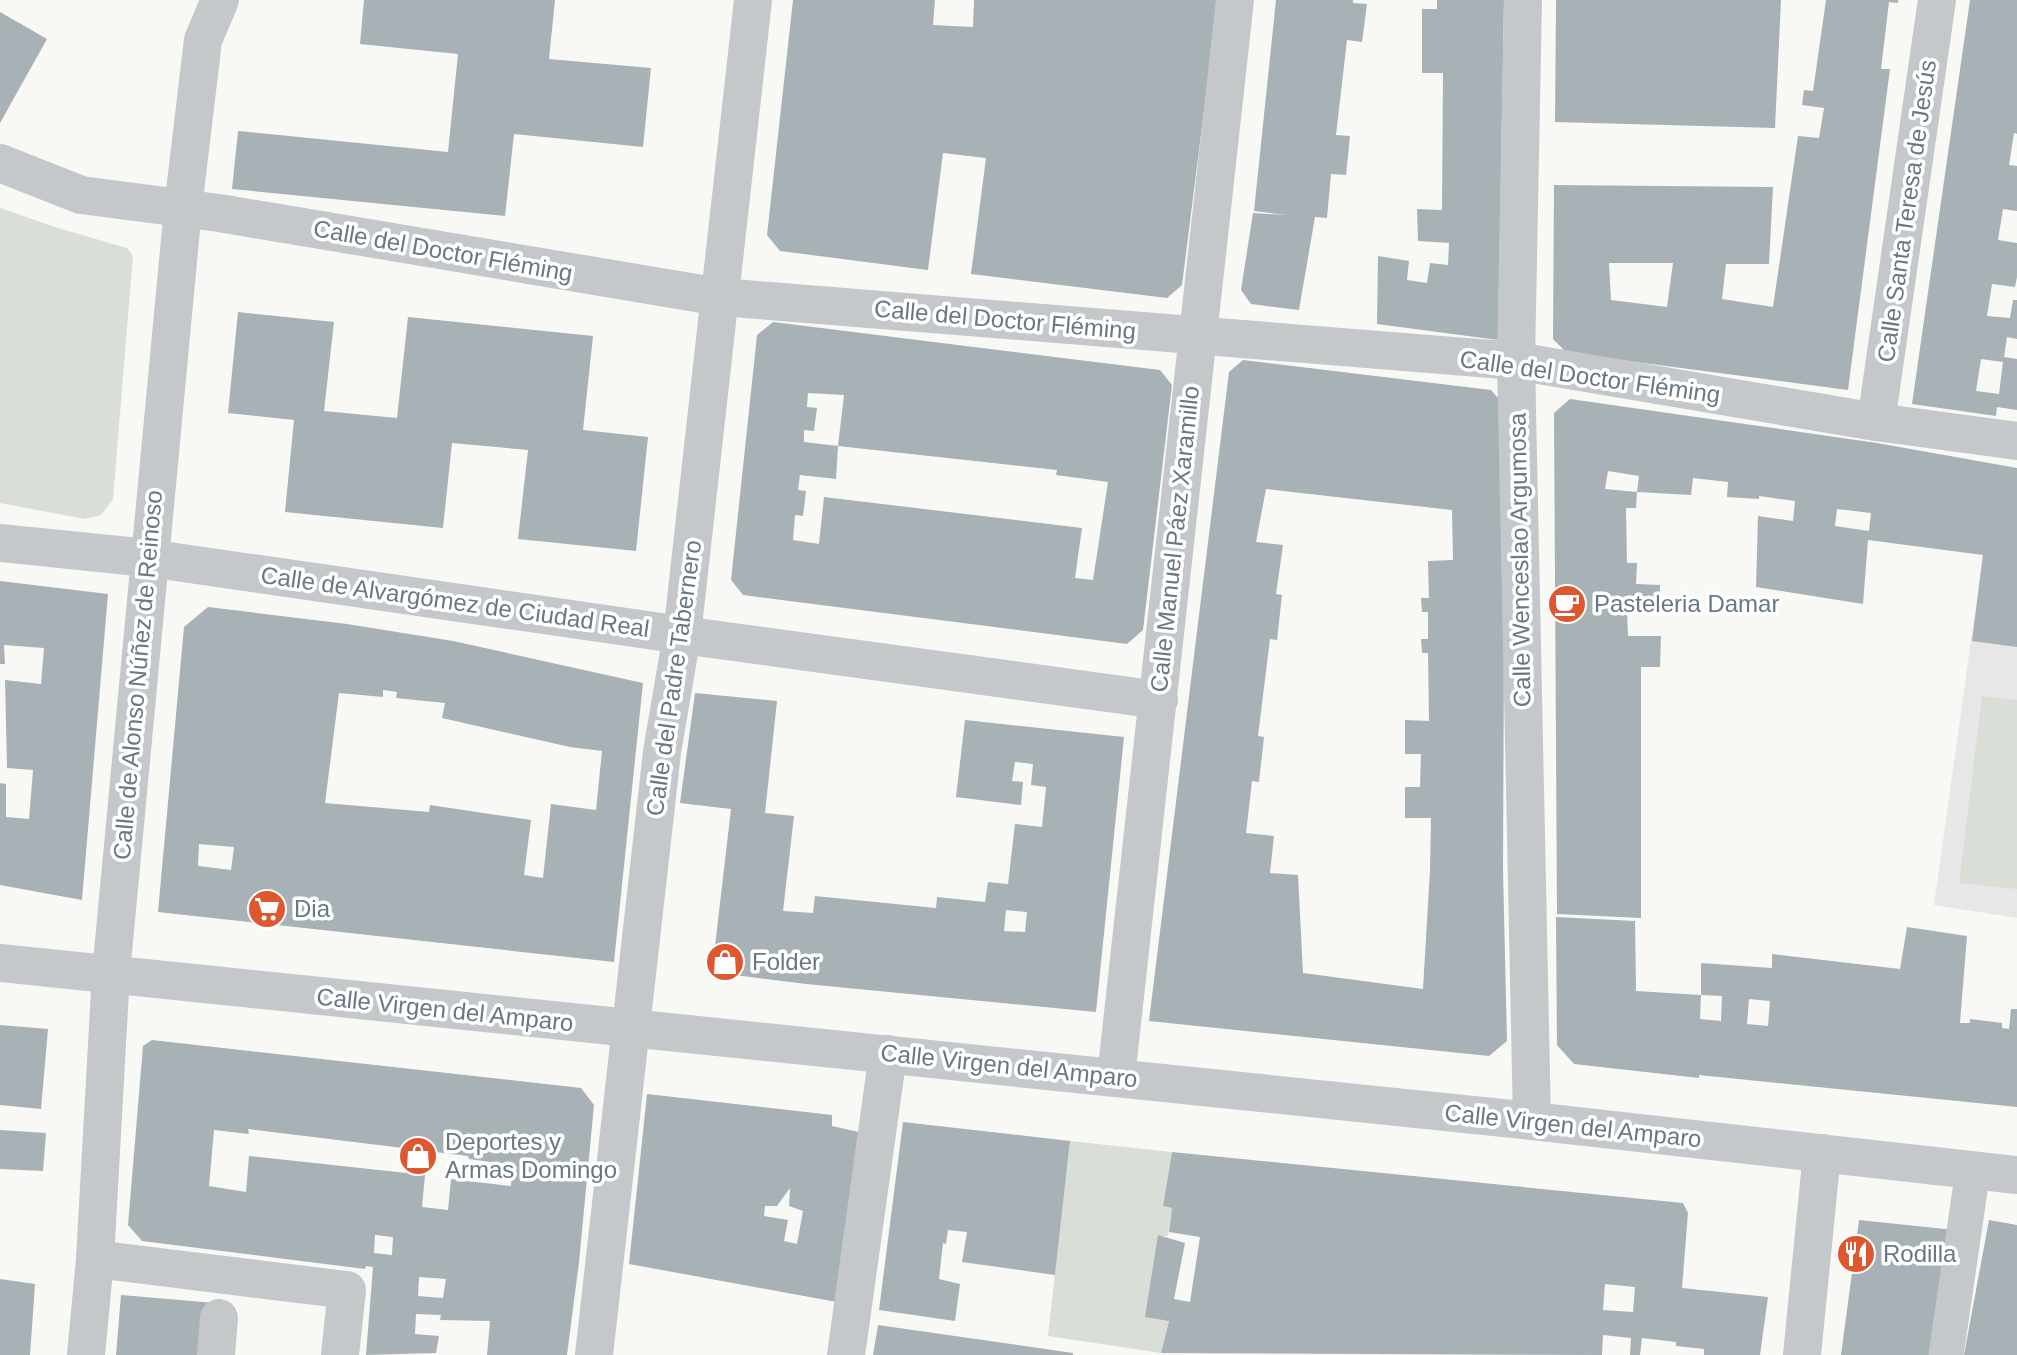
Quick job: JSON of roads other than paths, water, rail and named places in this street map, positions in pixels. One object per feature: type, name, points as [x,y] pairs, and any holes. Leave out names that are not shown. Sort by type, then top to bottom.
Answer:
[{"type":"street","name":"Calle de Alonso Núñez de Reinoso","points":[[86,1355],[95,1259],[111,974],[148,558],[183,208],[203,40],[219,0]]},
{"type":"street","name":"Calle del Padre Tabernero","points":[[594,1355],[662,752],[682,635],[753,0]]},
{"type":"street","name":"Calle Manuel Páez Xaramillo","points":[[1116,1077],[1235,0]]},
{"type":"street","name":"Calle Wenceslao Argumosa","points":[[1523,0],[1516,361],[1532,1121]]},
{"type":"street","name":"Calle Santa Teresa de Jesús","points":[[1876,422],[1937,0]]},
{"type":"street","name":"Calle del Doctor Fléming","points":[[0,163],[81,195],[183,208],[720,297],[1516,361],[1876,422],[2017,441]]},
{"type":"street","name":"Calle de Alvargómez de Ciudad Real","points":[[0,544],[148,558],[1158,700]]},
{"type":"street","name":"Calle Virgen del Amparo","points":[[0,963],[632,1030],[1116,1077],[2017,1175]]},
{"type":"street","points":[[846,1355],[888,1054]]},
{"type":"street","points":[[1802,1355],[1822,1153]]},
{"type":"street","points":[[1946,1355],[1973,1170]]},
{"type":"street","points":[[95,1259],[347,1290],[340,1355]]},
{"type":"place","name":"Pasteleria Damar","points":[[1567,604]]},
{"type":"place","name":"Dia","points":[[267,909]]},
{"type":"place","name":"Folder","points":[[725,962]]},
{"type":"place","name":"Deportes y Armas Domingo","points":[[418,1156]]},
{"type":"place","name":"Rodilla","points":[[1856,1254]]}]
